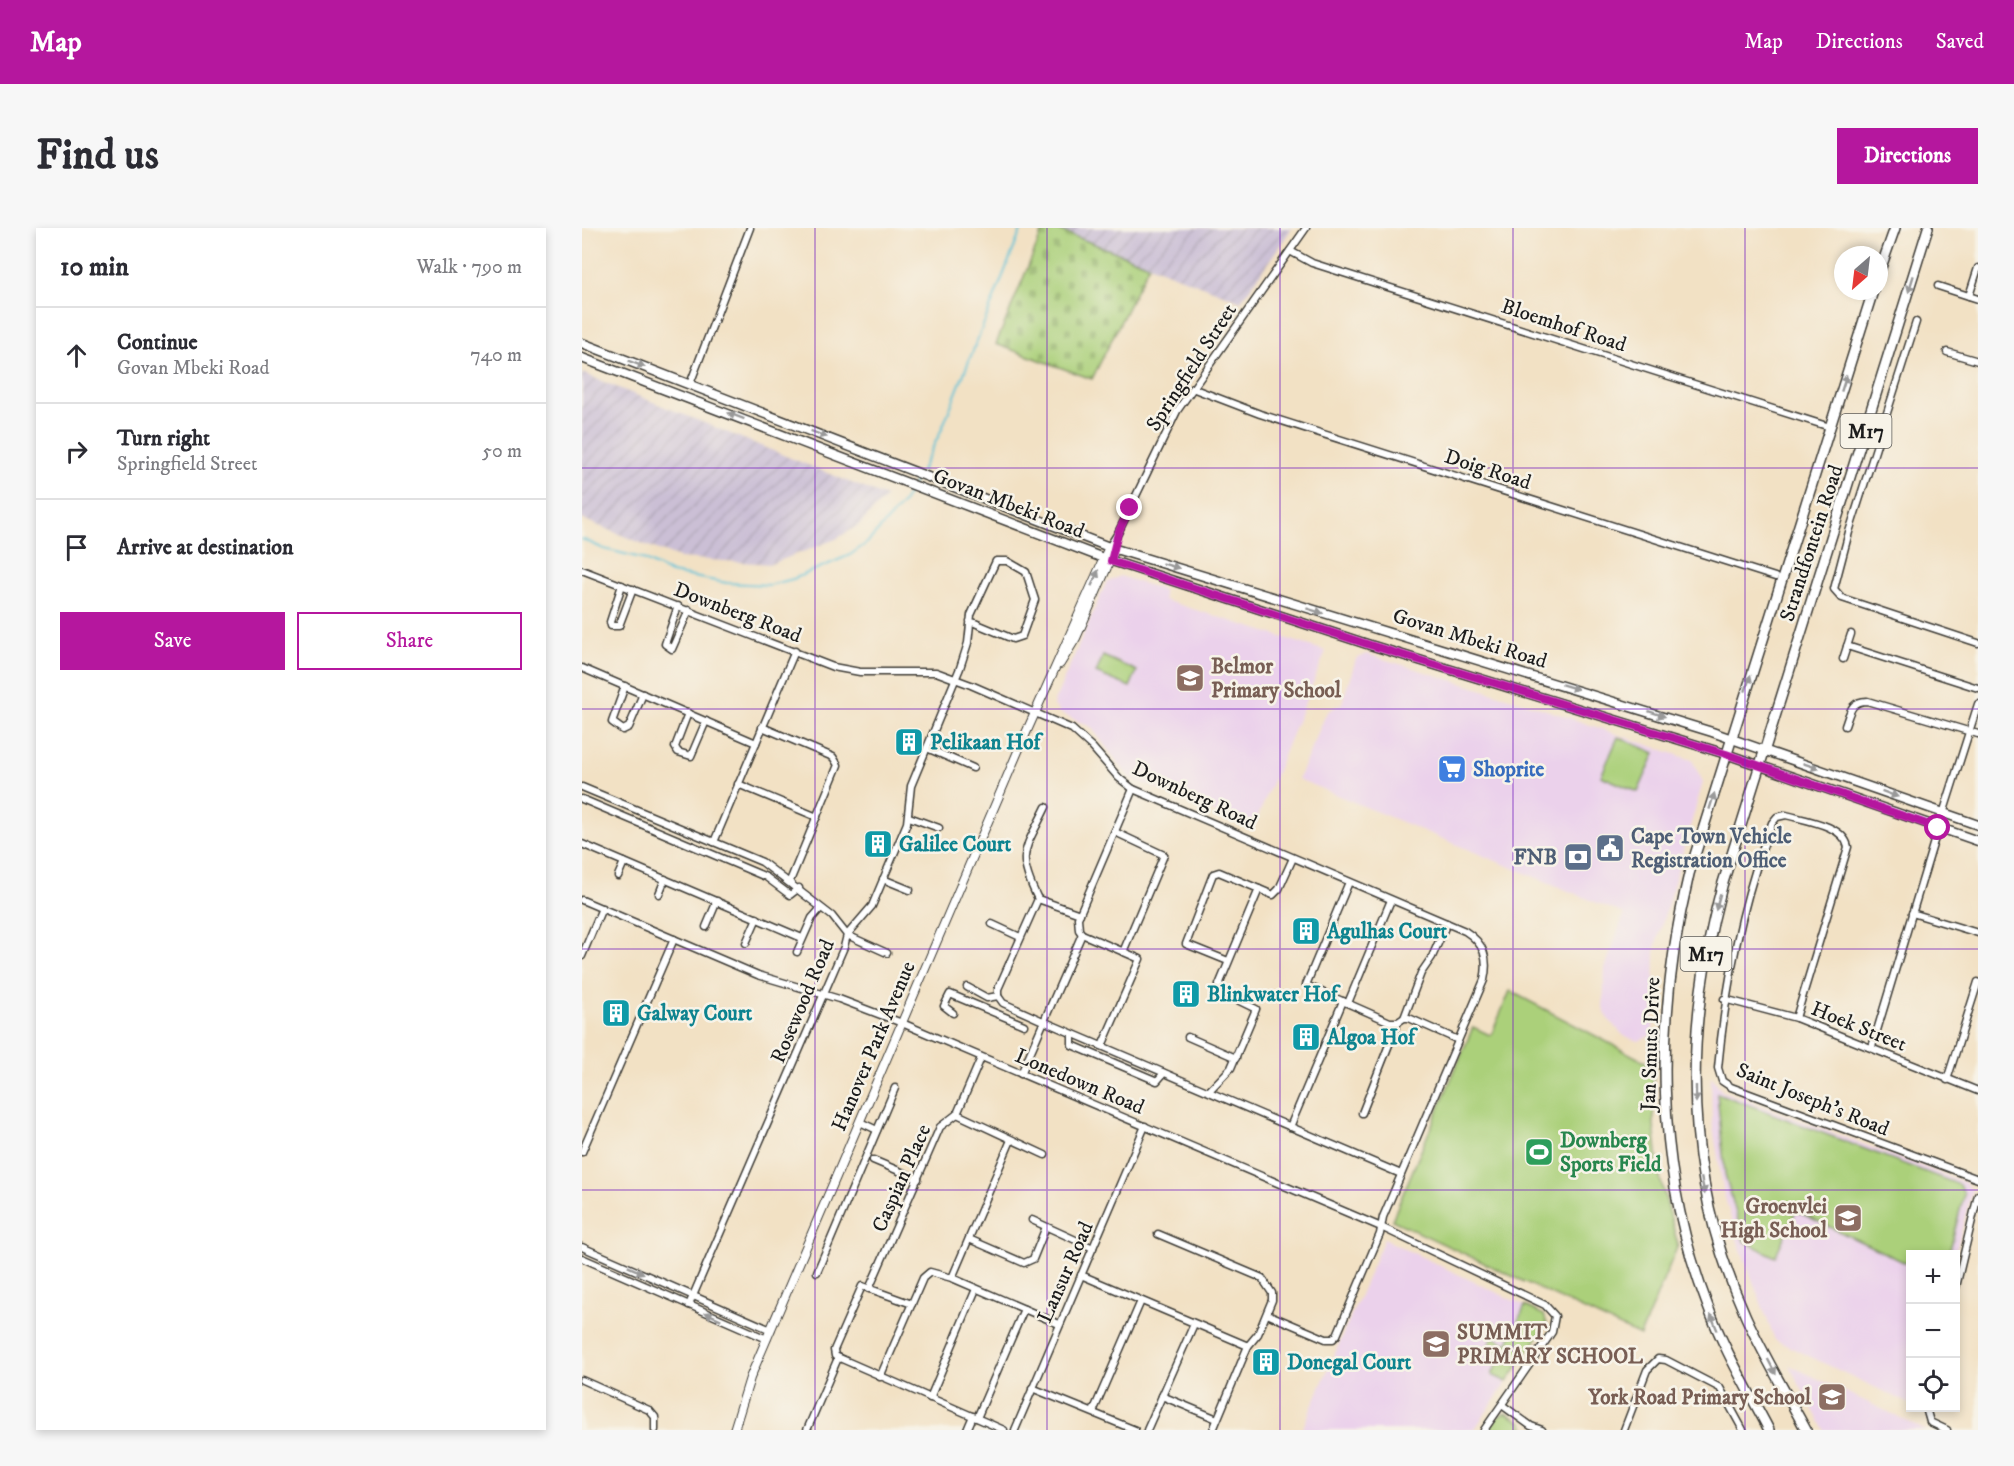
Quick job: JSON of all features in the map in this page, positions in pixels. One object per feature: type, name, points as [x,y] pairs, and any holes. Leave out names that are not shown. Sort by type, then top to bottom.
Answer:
[{"type":"main road","points":[[1888,248],[1895,228]]},
{"type":"main road","name":"Strandfontein Road","points":[[1760,765],[1928,228]]},
{"type":"main road","name":"Strandfontein Road","points":[[1726,754],[1870,300]]},
{"type":"main road","name":"Govan Mbeki Road","points":[[582,343],[1112,548],[1601,696],[1978,825]]},
{"type":"main road","name":"Govan Mbeki Road","points":[[582,358],[1107,560],[1370,645],[1726,754],[1978,841]]},
{"type":"main road","name":"Jan Smuts Drive","points":[[1726,754],[1689,874],[1672,952],[1664,1043],[1666,1131],[1681,1216],[1706,1302],[1721,1339],[1769,1430]]},
{"type":"main road","name":"M17","points":[[1760,765],[1719,897],[1701,979],[1695,1045],[1696,1128],[1702,1178],[1723,1258],[1747,1318],[1806,1430]]},
{"type":"street","points":[[690,384],[750,228]]},
{"type":"street","name":"Springfield Street","points":[[1112,548],[1167,428],[1192,388],[1306,228]]},
{"type":"street","name":"Bloemhof Road","points":[[1290,251],[1312,263],[1830,427]]},
{"type":"street","points":[[1969,296],[1978,268]]},
{"type":"street","points":[[1938,286],[1978,299]]},
{"type":"street","points":[[1916,322],[1834,581],[1836,594],[1880,612],[1978,643]]},
{"type":"street","points":[[1947,352],[1978,362]]},
{"type":"street","name":"Doig Road","points":[[1192,388],[1260,414],[1775,577]]},
{"type":"street","name":"Hanover Park Avenue","points":[[734,1430],[744,1396],[767,1339],[902,1023],[1035,713],[1051,678],[1076,638],[1112,548]]},
{"type":"street","name":"Rosewood Road","points":[[689,1305],[824,994],[847,935],[868,912],[909,817],[911,786],[968,643],[970,621],[996,561],[1007,561],[1026,572],[1035,600],[1025,629],[1018,639],[1003,636],[970,621]]},
{"type":"street","name":"Downberg Road","points":[[582,570],[847,671],[918,670],[936,672],[954,679],[1072,729],[1092,747],[1119,778],[1133,789],[1447,923],[1478,940],[1486,959],[1484,980],[1401,1174],[1380,1234],[1335,1338],[1326,1339],[1267,1314]]},
{"type":"street","points":[[622,585],[611,626],[619,626],[633,589]]},
{"type":"street","points":[[678,606],[665,644],[672,649],[689,610]]},
{"type":"street","points":[[1843,658],[1851,634]]},
{"type":"street","points":[[1847,646],[1978,688]]},
{"type":"street","points":[[714,842],[795,651]]},
{"type":"street","points":[[582,668],[756,742]]},
{"type":"street","points":[[625,686],[612,722],[623,730],[629,727],[643,694]]},
{"type":"street","points":[[1845,726],[1854,704],[1858,701],[1868,701],[1978,734]]},
{"type":"street","points":[[1943,814],[1978,704]]},
{"type":"street","points":[[688,713],[675,747],[678,752],[691,756],[706,721]]},
{"type":"street","points":[[762,727],[836,761],[837,769],[790,881]]},
{"type":"street","points":[[927,748],[973,768]]},
{"type":"street","points":[[738,784],[817,817]]},
{"type":"street","points":[[582,787],[762,862],[799,888],[839,923],[847,935],[887,953]]},
{"type":"street","points":[[1021,1074],[1082,934],[1078,923],[1080,914],[1133,789]]},
{"type":"street","points":[[582,799],[766,877],[790,895],[799,888]]},
{"type":"street","points":[[1046,807],[1023,856],[1024,867],[1038,899],[1080,914]]},
{"type":"street","name":"Saint Joseph's Road","points":[[1796,1018],[1848,847],[1846,839],[1839,833],[1786,815],[1777,817],[1772,823],[1742,916],[1724,999],[1718,1068],[1720,1076],[1726,1084],[1978,1179]]},
{"type":"street","points":[[909,817],[939,828]]},
{"type":"street","points":[[1872,1047],[1938,828]]},
{"type":"street","points":[[1115,832],[1164,855],[1123,952]]},
{"type":"street","points":[[582,845],[802,938]]},
{"type":"street","points":[[1228,961],[1185,944],[1215,873],[1274,895],[1293,858]]},
{"type":"street","points":[[618,876],[624,862]]},
{"type":"street","points":[[659,894],[665,879]]},
{"type":"street","points":[[883,879],[910,890]]},
{"type":"street","points":[[1349,882],[1306,985],[1345,1002],[1458,1040]]},
{"type":"street","points":[[1209,1091],[1230,1071],[1256,1009],[1220,990],[1219,982],[1259,889]]},
{"type":"street","points":[[1038,899],[998,989],[998,996],[1003,1003],[1401,1174]]},
{"type":"street","name":"Lonedown Road","points":[[582,900],[758,975],[824,994],[902,1023],[1381,1227],[1545,1305],[1555,1316],[1552,1332],[1502,1405]]},
{"type":"street","points":[[1290,1126],[1391,900]]},
{"type":"street","points":[[706,927],[717,901]]},
{"type":"street","points":[[582,954],[602,908]]},
{"type":"street","points":[[796,952],[812,918],[822,908]]},
{"type":"street","points":[[1912,912],[1978,933]]},
{"type":"street","points":[[746,943],[757,918]]},
{"type":"street","points":[[1362,1113],[1420,973],[1432,957],[1447,923]]},
{"type":"street","points":[[992,924],[1020,937]]},
{"type":"street","points":[[1082,934],[1140,959],[1102,1046]]},
{"type":"street","points":[[582,1152],[674,939]]},
{"type":"street","points":[[1947,1080],[1978,982]]},
{"type":"street","points":[[967,987],[987,998],[998,996]]},
{"type":"street","points":[[953,1013],[944,1006],[950,994],[1024,1025]]},
{"type":"street","name":"Hoek Street","points":[[1724,999],[1796,1018],[1978,1091]]},
{"type":"street","points":[[1007,1017],[1011,1007]]},
{"type":"street","points":[[1072,1034],[1072,1045],[1157,1081],[1164,1073]]},
{"type":"street","points":[[1188,1037],[1236,1058]]},
{"type":"street","points":[[957,1114],[981,1058]]},
{"type":"street","points":[[817,1272],[895,1088]]},
{"type":"street","name":"Caspian Place","points":[[869,1289],[940,1128],[957,1114],[1045,1155]]},
{"type":"street","points":[[860,1122],[877,1130]]},
{"type":"street","name":"Lansur Road","points":[[1015,1430],[1145,1126]]},
{"type":"street","points":[[952,1278],[1011,1140]]},
{"type":"street","points":[[873,1160],[918,1179]]},
{"type":"street","points":[[1960,1270],[1978,1195]]},
{"type":"street","points":[[1032,1220],[1093,1248]]},
{"type":"street","points":[[969,1239],[1024,1263],[1033,1259],[1047,1227]]},
{"type":"street","points":[[1158,1234],[1262,1278],[1273,1297],[1258,1334],[1248,1346],[1213,1430]]},
{"type":"street","points":[[582,1247],[771,1330]]},
{"type":"street","points":[[582,1258],[767,1339]]},
{"type":"street","points":[[880,1377],[927,1273],[935,1272],[952,1278],[1059,1324]]},
{"type":"street","points":[[1081,1275],[1248,1346]]},
{"type":"street","points":[[912,1304],[862,1286],[834,1351],[838,1358],[1004,1430]]},
{"type":"street","points":[[930,1398],[976,1289]]},
{"type":"street","points":[[1093,1412],[1141,1301]]},
{"type":"street","points":[[967,1430],[1024,1309]]},
{"type":"street","points":[[1147,1430],[1194,1324]]},
{"type":"street","points":[[807,1430],[838,1358]]},
{"type":"street","points":[[1624,1430],[1647,1370],[1656,1360],[1666,1360],[1717,1386],[1743,1430]]},
{"type":"street","points":[[582,1380],[649,1410],[655,1417],[655,1430]]},
{"type":"street","points":[[1032,1388],[1135,1430]]},
{"type":"street","points":[[1162,1395],[1217,1419]]},
{"type":"street","points":[[1484,1430],[1502,1405],[1530,1428],[1542,1430]]},
{"type":"street","points":[[1927,1412],[1930,1422],[1947,1430]]},
{"type":"shaded area","points":[[1053,228],[1292,228],[1241,301]]},
{"type":"shaded area","points":[[582,373],[886,497],[859,525],[836,539],[771,564],[679,558],[626,537],[582,519]]},
{"type":"shaded area","name":"Belmor Primary School","points":[[1120,576],[1163,590],[1164,600],[1326,651],[1253,829],[1129,777],[1091,727],[1060,713],[1053,704],[1106,583]]},
{"type":"shaded area","points":[[1367,654],[1532,705],[1692,760],[1703,782],[1655,948],[1653,1034],[1639,1041],[1624,1036],[1608,1019],[1603,1008],[1605,968],[1624,914],[1298,779],[1327,712],[1342,703],[1356,659]]},
{"type":"shaded area","name":"Groenvlei High School","points":[[1711,1076],[1722,1091],[1966,1183],[1972,1191],[1956,1250],[1906,1250],[1906,1402],[1775,1340],[1738,1242],[1724,1194],[1712,1121]]},
{"type":"shaded area","name":"SUMMIT PRIMARY SCHOOL","points":[[1384,1239],[1544,1315],[1547,1324],[1474,1430],[1302,1430]]},
{"type":"shaded area","name":"York Road Primary School","points":[[1789,1365],[1926,1430],[1824,1430]]},
{"type":"green space","points":[[1044,228],[1053,228],[1149,265],[1092,379],[996,344]]},
{"type":"green space","points":[[1103,656],[1137,671],[1130,687],[1096,673]]},
{"type":"green space","points":[[1618,737],[1655,753],[1638,792],[1601,776]]},
{"type":"green space","name":"Downberg Sports Field","points":[[1510,991],[1653,1066],[1654,1126],[1660,1178],[1678,1245],[1640,1336],[1392,1220],[1473,1027],[1490,1035]]},
{"type":"green space","points":[[1717,1093],[1960,1185],[1964,1194],[1950,1250],[1906,1250],[1906,1263],[1796,1211],[1775,1257],[1744,1241],[1725,1174]]},
{"type":"green space","points":[[1525,1306],[1544,1315],[1547,1324],[1507,1382],[1492,1375],[1501,1355],[1487,1348],[1493,1337],[1507,1344]]},
{"type":"green space","points":[[1506,1413],[1522,1422],[1525,1430],[1489,1430],[1498,1416]]},
{"type":"waterway","points":[[921,471],[941,431],[1022,228]]},
{"type":"waterway","points":[[582,539],[604,549],[641,558],[671,573],[727,583],[769,585],[793,579],[850,555],[867,543],[903,503],[918,476]]},
{"type":"place","name":"Belmor Primary School","points":[[1190,678]]},
{"type":"place","name":"Pelikaan Hof","points":[[909,742]]},
{"type":"place","name":"Shoprite","points":[[1452,769]]},
{"type":"place","name":"Galilee Court","points":[[878,844]]},
{"type":"place","name":"Cape Town Vehicle Registration Office","points":[[1610,848]]},
{"type":"place","name":"FNB","points":[[1578,857]]},
{"type":"place","name":"Agulhas Court","points":[[1306,931]]},
{"type":"place","name":"Blinkwater Hof","points":[[1186,994]]},
{"type":"place","name":"Galway Court","points":[[616,1013]]},
{"type":"place","name":"Algoa Hof","points":[[1306,1037]]},
{"type":"place","name":"Downberg Sports Field","points":[[1539,1152]]},
{"type":"place","name":"Groenvlei High School","points":[[1848,1218]]},
{"type":"place","name":"SUMMIT PRIMARY SCHOOL","points":[[1436,1344]]},
{"type":"place","name":"Donegal Court","points":[[1266,1362]]},
{"type":"place","name":"York Road Primary School","points":[[1832,1397]]},
{"type":"route","points":[[1130,508],[1118,533],[1111,561],[1370,645],[1726,754],[1938,828]]}]
